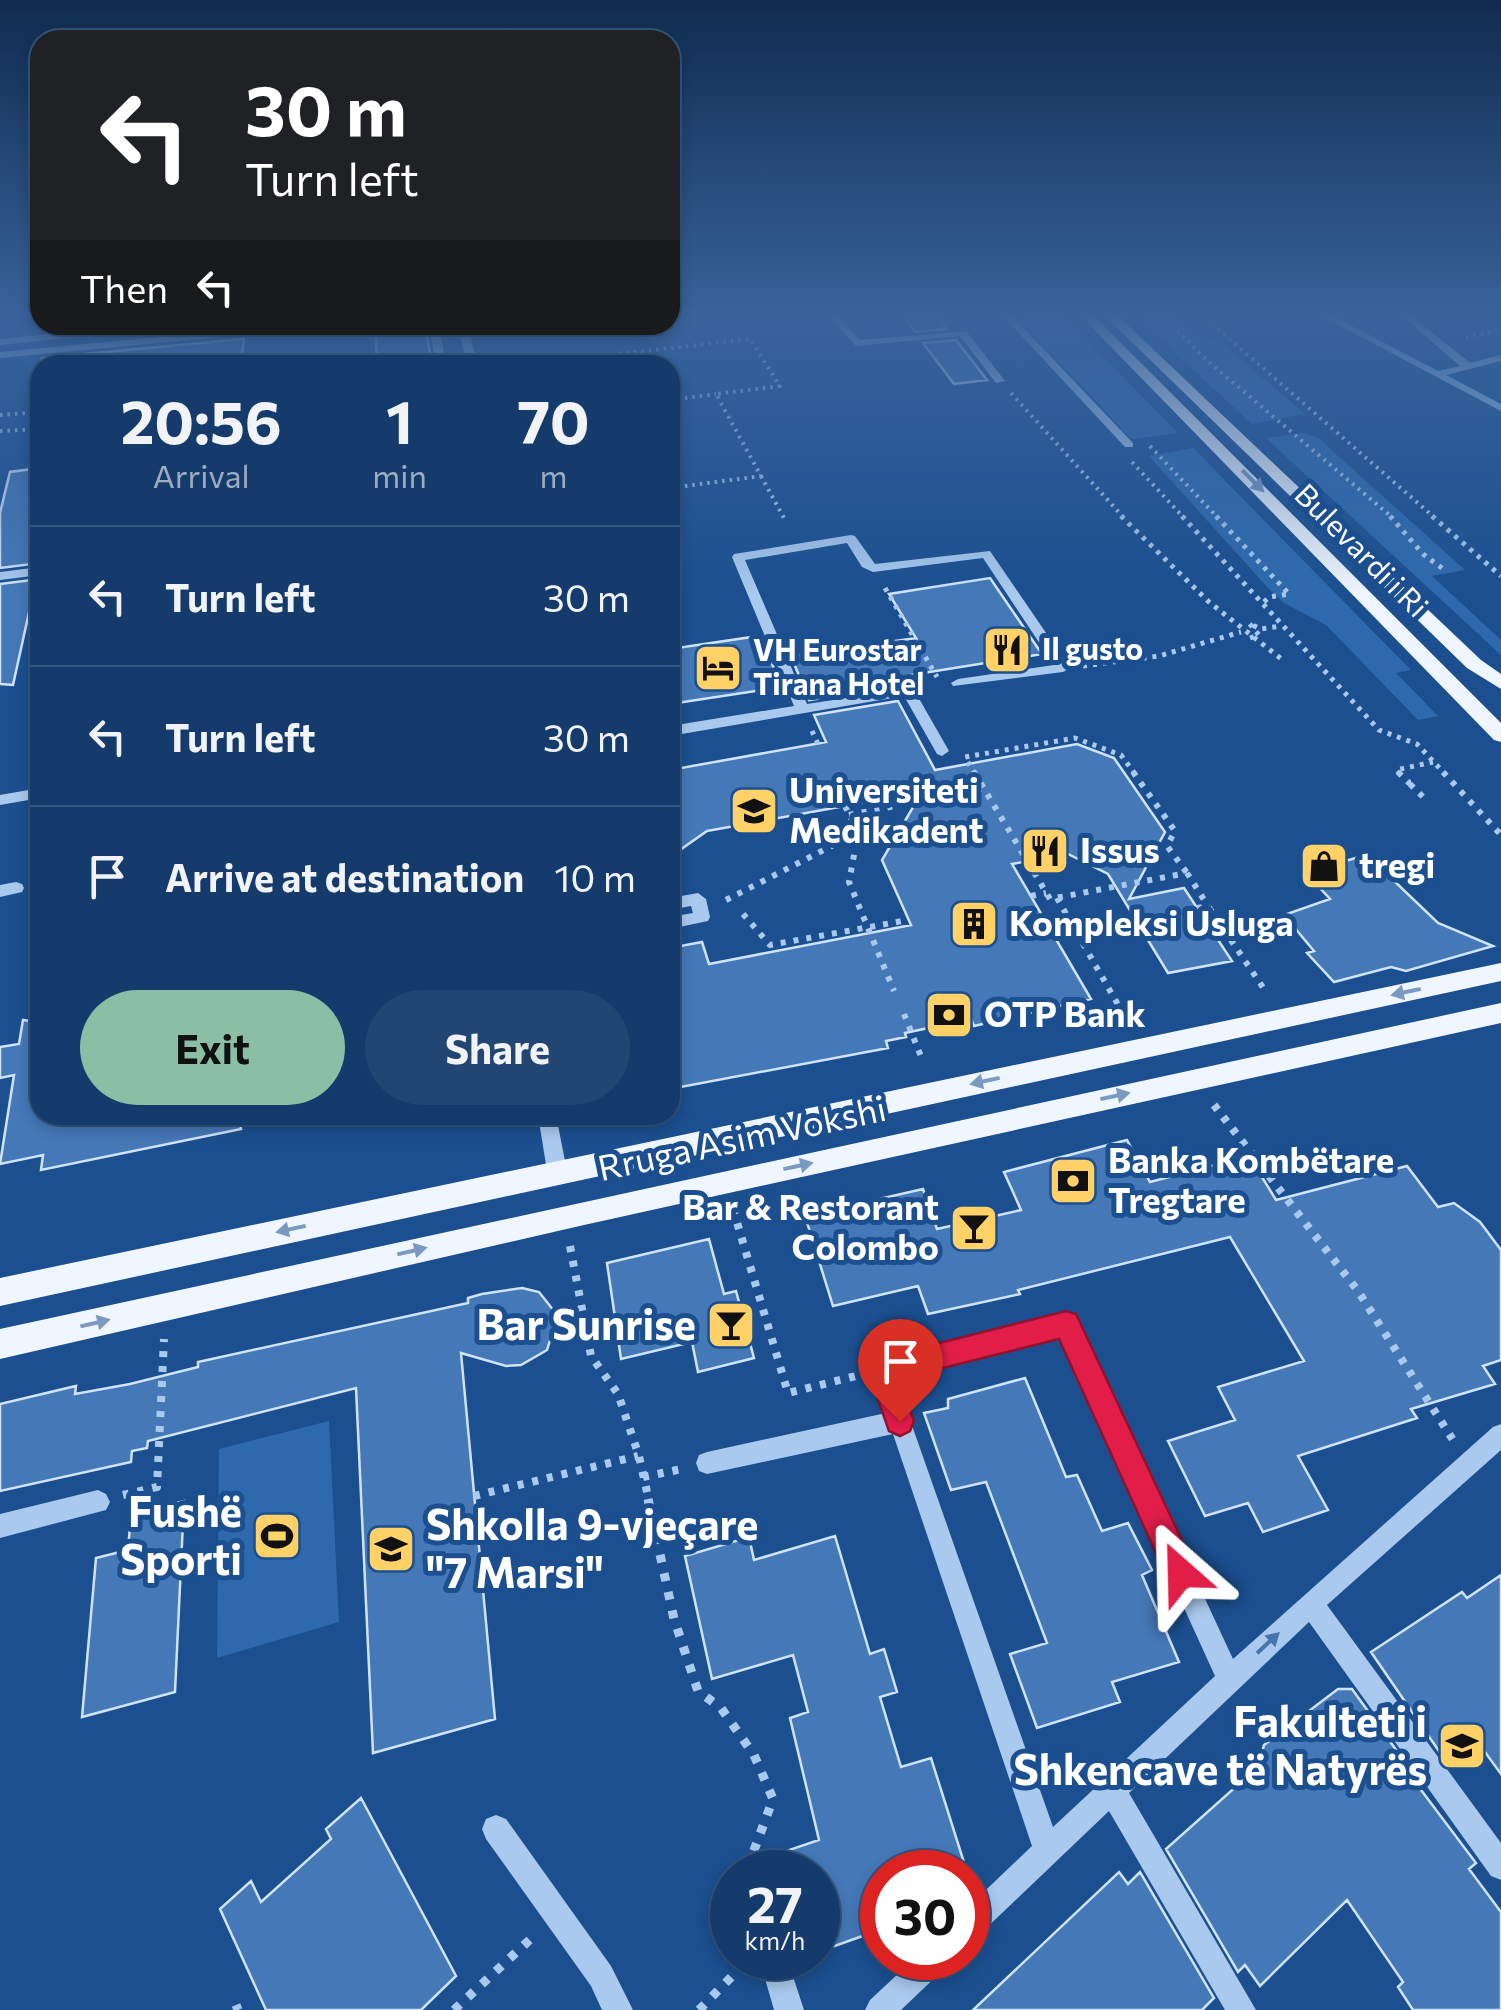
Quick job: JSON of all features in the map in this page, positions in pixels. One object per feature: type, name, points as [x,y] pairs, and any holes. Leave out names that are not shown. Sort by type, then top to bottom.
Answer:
[{"type":"main road","name":"Bulevardi i Ri","points":[[1178,408],[1501,735]]},
{"type":"main road","name":"Bulevardi i Ri","points":[[1207,408],[1474,664],[1501,683]]},
{"type":"main road","name":"Rruga Asim Vokshi","points":[[0,1292],[1501,972]]},
{"type":"main road","name":"Rruga Asim Vokshi","points":[[0,1344],[603,1208],[1501,1014]]},
{"type":"street","points":[[1094,408],[1129,445]]},
{"type":"street","points":[[800,708],[738,557],[851,539],[866,564],[873,568],[986,554],[1063,668],[951,684]]},
{"type":"street","points":[[0,576],[30,572]]},
{"type":"street","points":[[680,729],[908,691],[942,751]]},
{"type":"street","points":[[0,800],[30,795]]},
{"type":"street","points":[[680,902],[698,899],[702,917],[680,921]]},
{"type":"street","points":[[549,1125],[557,1171]]},
{"type":"street","points":[[1047,1848],[882,1370],[1066,1324],[1230,1680]]},
{"type":"street","points":[[707,1463],[900,1421]]},
{"type":"street","points":[[990,1904],[1311,1602],[1501,1435]]},
{"type":"street","points":[[0,1526],[98,1502]]},
{"type":"street","points":[[1311,1602],[1501,1866]]},
{"type":"street","points":[[1110,1788],[1241,2010]]},
{"type":"street","points":[[496,1829],[601,1976],[618,2010]]},
{"type":"street","points":[[780,1980],[790,2010]]},
{"type":"street","points":[[880,2010],[912,1980]]},
{"type":"path","points":[[724,408],[784,518]]},
{"type":"path","points":[[1025,408],[1190,586],[1242,632],[1284,661]]},
{"type":"path","points":[[1261,408],[1398,523],[1423,554],[1446,571]]},
{"type":"path","points":[[1308,408],[1501,576]]},
{"type":"path","points":[[0,414],[30,412]]},
{"type":"path","points":[[0,431],[30,429]]},
{"type":"path","points":[[1129,445],[1118,448],[1379,730],[1416,744],[1501,835]]},
{"type":"path","points":[[1156,452],[1288,594],[1269,598],[1264,604]]},
{"type":"path","points":[[680,487],[761,476]]},
{"type":"path","points":[[873,568],[951,684]]},
{"type":"path","points":[[1250,638],[1259,635],[1249,623],[1254,622],[1260,629],[1283,626]]},
{"type":"path","points":[[1063,668],[1145,659],[1242,632]]},
{"type":"path","points":[[812,730],[818,744]]},
{"type":"path","points":[[1187,873],[1050,900],[965,757],[1075,738],[1121,754],[1174,832],[1167,846],[1187,873],[1264,989]]},
{"type":"path","points":[[1424,798],[1396,770],[1433,762]]},
{"type":"path","points":[[1409,783],[1418,781]]},
{"type":"path","points":[[849,815],[984,789]]},
{"type":"path","points":[[845,806],[858,832],[848,882],[894,991]]},
{"type":"path","points":[[700,908],[736,897],[858,832]]},
{"type":"path","points":[[1031,896],[1046,892]]},
{"type":"path","points":[[1057,898],[1125,1017]]},
{"type":"path","points":[[1196,908],[1208,906]]},
{"type":"path","points":[[742,914],[770,944],[908,920]]},
{"type":"path","points":[[904,1014],[922,1059]]},
{"type":"path","points":[[1207,1096],[1358,1291],[1468,1464]]},
{"type":"path","points":[[732,1207],[788,1393],[882,1370]]},
{"type":"path","points":[[570,1245],[591,1356],[618,1394],[639,1456],[674,1620],[698,1692],[721,1708],[743,1739],[773,1799],[754,1850]]},
{"type":"path","points":[[98,1502],[156,1487],[164,1339]]},
{"type":"path","points":[[474,1496],[639,1456]]},
{"type":"path","points":[[148,1510],[150,1489]]},
{"type":"path","points":[[454,2010],[555,1916]]},
{"type":"path","points":[[699,2010],[728,1980]]},
{"type":"shaded area","points":[[1102,408],[1153,408],[1178,433],[1131,439]]},
{"type":"shaded area","points":[[1234,408],[1298,408],[1305,414],[1252,424]]},
{"type":"shaded area","points":[[1302,433],[1317,437],[1465,570],[1432,576],[1501,640],[1501,655],[1266,438]]},
{"type":"shaded area","points":[[1193,448],[1411,670],[1396,673],[1438,716],[1418,720],[1326,625],[1284,603],[1149,456]]},
{"type":"shaded area","name":"Fushë Sporti","points":[[329,1421],[339,1622],[217,1658],[219,1449]]},
{"type":"building","points":[[30,469],[30,564],[0,568],[0,513],[10,472]]},
{"type":"building","points":[[990,578],[1042,654],[886,679],[890,688],[809,700],[791,656],[916,638],[889,594]]},
{"type":"building","points":[[30,580],[30,608],[13,685],[0,684],[0,584]]},
{"type":"building","name":"VH Eurostar Tirana Hotel","points":[[752,637],[762,660],[770,659],[782,687],[680,702],[680,648]]},
{"type":"building","points":[[898,701],[935,770],[1077,744],[1114,758],[1165,832],[1129,899],[1184,888],[1232,961],[1168,973],[1108,874],[1068,854],[1012,864],[1091,999],[974,1026],[971,1019],[905,1033],[906,1037],[886,1041],[888,1048],[680,1087],[680,946],[702,942],[709,964],[911,925],[882,860],[922,792],[707,831],[680,850],[680,768],[826,742],[814,715]]},
{"type":"building","points":[[1367,855],[1438,923],[1493,946],[1406,971],[1391,967],[1334,982],[1307,953],[1314,951],[1284,915],[1330,899],[1305,872]]},
{"type":"building","points":[[23,1020],[30,1021],[30,1125],[240,1125],[241,1129],[41,1170],[43,1155],[0,1164],[14,1075],[0,1078],[0,1047],[19,1044]]},
{"type":"building","points":[[1127,1140],[1150,1182],[1249,1156],[1276,1200],[1407,1166],[1438,1207],[1454,1203],[1480,1222],[1501,1250],[1501,1360],[1483,1366],[1495,1384],[1411,1409],[1417,1418],[1298,1456],[1328,1510],[1263,1532],[1248,1503],[1205,1516],[1168,1441],[1235,1420],[1218,1387],[1304,1361],[1230,1237],[1018,1290],[1020,1294],[928,1314],[918,1286],[833,1306],[805,1216],[923,1189],[937,1229],[1021,1210],[1004,1172]]},
{"type":"building","points":[[709,1239],[724,1294],[736,1291],[754,1358],[698,1372],[692,1342],[621,1359],[607,1263]]},
{"type":"building","points":[[522,1288],[539,1292],[558,1316],[547,1350],[521,1365],[506,1366],[461,1353],[495,1719],[373,1753],[356,1388],[148,1441],[147,1448],[132,1451],[131,1462],[0,1491],[0,1404],[76,1386],[75,1394],[130,1384],[198,1367],[198,1362],[468,1303],[468,1298],[482,1294]]},
{"type":"building","points":[[1025,1378],[1066,1477],[1077,1475],[1102,1531],[1128,1523],[1152,1570],[1142,1575],[1179,1662],[1112,1682],[1120,1702],[1037,1728],[1010,1654],[1047,1643],[986,1482],[951,1490],[924,1413],[948,1408],[948,1399]]},
{"type":"building","points":[[184,1501],[175,1692],[82,1717],[96,1558],[128,1550],[131,1514]]},
{"type":"building","points":[[835,1536],[870,1654],[884,1649],[897,1692],[880,1697],[901,1767],[931,1758],[960,1850],[860,1850],[860,1937],[840,1944],[840,1850],[789,1850],[819,1840],[790,1718],[808,1712],[793,1655],[712,1679],[685,1556],[749,1537],[754,1560]]},
{"type":"building","points":[[1501,1575],[1501,1774],[1474,1737],[1443,1757],[1371,1652],[1462,1592],[1467,1598]]},
{"type":"building","points":[[1338,1689],[1352,1689],[1476,1863],[1469,1869],[1501,1912],[1501,2010],[1413,2010],[1398,1987],[1403,1982],[1347,1900],[1260,1986],[1245,1965],[1238,1972],[1166,1849],[1258,1767],[1264,1745]]},
{"type":"building","points":[[361,1798],[456,1976],[421,2010],[266,2010],[220,1909],[251,1881],[261,1902],[331,1839],[326,1829]]},
{"type":"building","points":[[1119,1872],[1128,1884],[1140,1872],[1214,1998],[1202,2010],[973,2010]]},
{"type":"place","name":"Il gusto","points":[[1007,650]]},
{"type":"place","name":"VH Eurostar Tirana Hotel","points":[[718,668]]},
{"type":"place","name":"Universiteti Medikadent","points":[[754,811]]},
{"type":"place","name":"Issus","points":[[1045,851]]},
{"type":"place","name":"tregi","points":[[1324,866]]},
{"type":"place","name":"Kompleksi Usluga","points":[[974,924]]},
{"type":"place","name":"OTP Bank","points":[[949,1015]]},
{"type":"place","name":"Banka Kombëtare Tregtare","points":[[1073,1181]]},
{"type":"place","name":"Bar & Restorant Colombo","points":[[974,1228]]},
{"type":"place","name":"Bar Sunrise","points":[[731,1325]]},
{"type":"place","name":"Fushë Sporti","points":[[277,1536]]},
{"type":"place","name":"Shkolla 9-vjeçare \"7 Marsi\"","points":[[391,1549]]},
{"type":"place","name":"Fakulteti i Shkencave të Natyrës","points":[[1462,1746]]},
{"type":"route","points":[[900,1421],[882,1370],[1066,1324],[1181,1573]]}]
